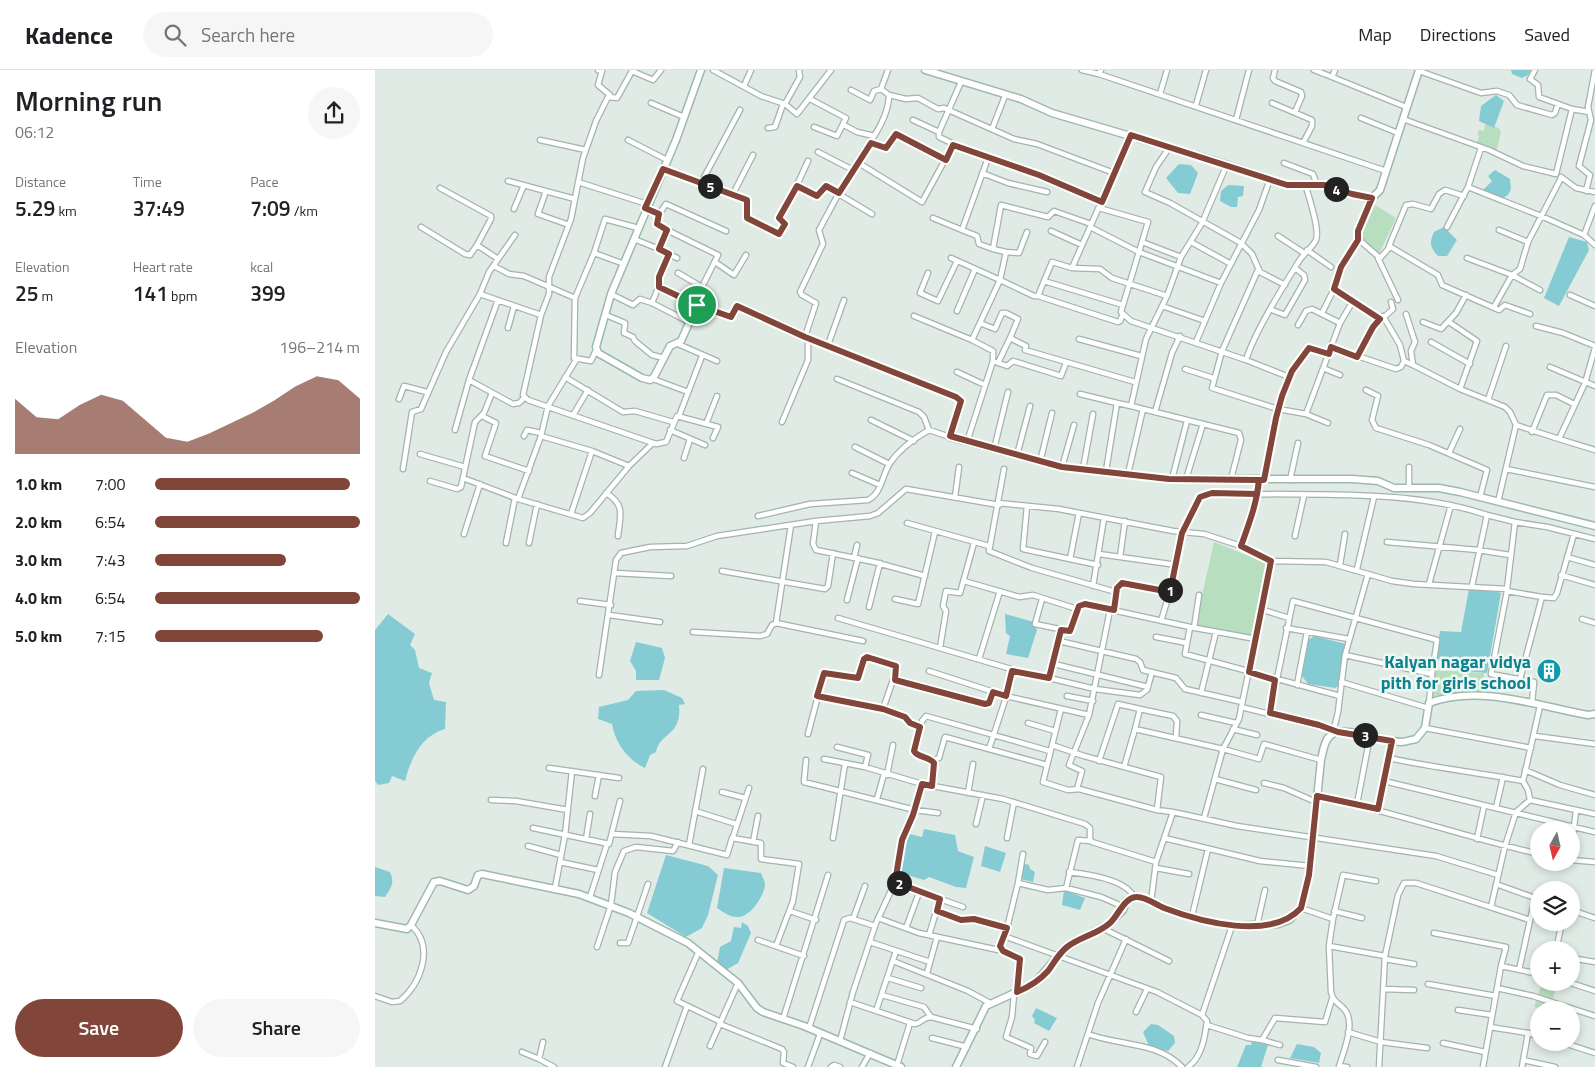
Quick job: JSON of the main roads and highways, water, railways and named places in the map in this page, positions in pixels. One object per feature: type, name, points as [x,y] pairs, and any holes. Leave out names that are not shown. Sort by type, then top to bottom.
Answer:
[{"type":"water","points":[[1511,70],[1531,70],[1528,75],[1522,78],[1512,74]]},
{"type":"water","points":[[1496,95],[1504,101],[1494,128],[1479,121],[1481,106]]},
{"type":"water","points":[[1179,164],[1191,165],[1198,173],[1190,194],[1178,193],[1166,178]]},
{"type":"water","points":[[1495,170],[1510,179],[1511,189],[1508,195],[1503,198],[1483,190],[1492,181],[1488,176]]},
{"type":"water","points":[[1228,185],[1244,186],[1243,196],[1238,197],[1237,207],[1231,207],[1220,201],[1221,191]]},
{"type":"water","points":[[1444,227],[1457,240],[1447,256],[1438,256],[1433,250],[1431,239],[1434,232]]},
{"type":"water","points":[[1569,237],[1587,242],[1589,250],[1559,306],[1544,298]]},
{"type":"water","points":[[1469,589],[1491,590],[1501,593],[1487,673],[1442,669],[1443,664],[1436,657],[1440,631],[1461,632]]},
{"type":"water","points":[[388,614],[415,634],[410,645],[415,650],[419,668],[432,673],[429,683],[434,700],[446,702],[445,729],[423,742],[410,764],[405,781],[392,776],[389,783],[378,785],[375,781],[375,630]]},
{"type":"water","points":[[1005,614],[1034,622],[1037,630],[1028,658],[1006,654],[1010,636],[1006,633]]},
{"type":"water","points":[[1314,636],[1346,644],[1338,686],[1335,688],[1308,684],[1302,676],[1306,642]]},
{"type":"water","points":[[636,642],[662,648],[665,658],[659,680],[636,680],[636,671],[630,661]]},
{"type":"water","points":[[664,690],[682,698],[685,704],[679,705],[677,723],[658,745],[656,752],[650,755],[645,768],[623,750],[616,738],[612,724],[598,719],[599,707],[628,700],[636,691]]},
{"type":"water","points":[[924,829],[955,835],[958,851],[974,857],[966,888],[956,887],[929,877],[924,880],[901,873],[906,833],[922,837]]},
{"type":"water","points":[[985,846],[1006,853],[1000,872],[981,866]]},
{"type":"water","points":[[666,855],[708,866],[718,875],[708,915],[702,928],[686,937],[647,913]]},
{"type":"water","points":[[1022,863],[1029,865],[1030,869],[1035,872],[1033,882],[1021,879]]},
{"type":"water","points":[[375,867],[390,872],[392,885],[385,897],[375,896]]},
{"type":"water","points":[[724,868],[761,873],[764,880],[764,889],[760,899],[743,916],[733,917],[717,908]]},
{"type":"water","points":[[1064,890],[1085,898],[1080,910],[1062,905]]},
{"type":"water","points":[[742,922],[748,926],[751,933],[738,963],[726,970],[717,963],[720,947],[731,941],[734,927],[741,928]]},
{"type":"water","points":[[1036,1008],[1057,1018],[1049,1031],[1034,1023],[1035,1020],[1032,1016]]},
{"type":"water","points":[[1151,1024],[1158,1025],[1174,1036],[1175,1043],[1168,1051],[1149,1046],[1143,1032]]},
{"type":"water","points":[[1252,1041],[1268,1045],[1261,1067],[1237,1067],[1246,1045],[1251,1045]]},
{"type":"water","points":[[1297,1044],[1314,1047],[1321,1053],[1319,1063],[1290,1058]]},
{"type":"place","name":"Kalyan nagar vidya pith for girls school","points":[[1549,671]]}]
